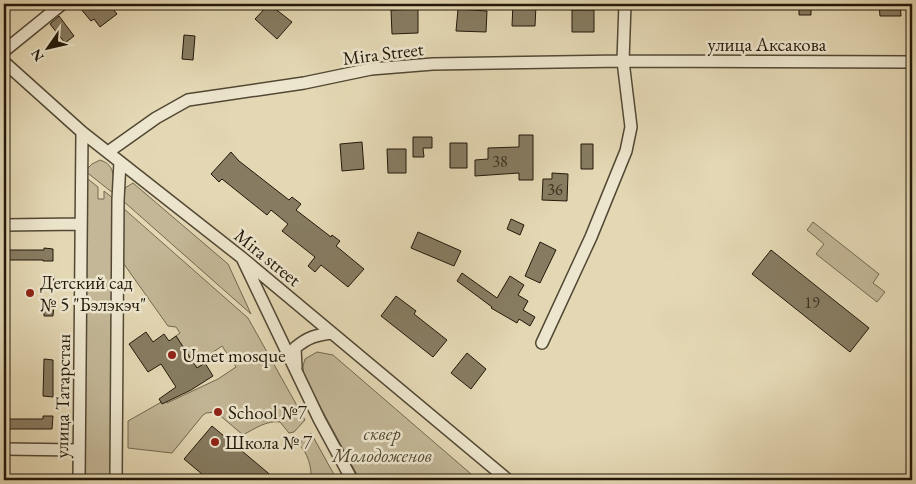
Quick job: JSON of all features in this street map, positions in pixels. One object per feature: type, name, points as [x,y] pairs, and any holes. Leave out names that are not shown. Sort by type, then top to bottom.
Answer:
[{"type":"street","points":[[4,51],[62,4]]},
{"type":"street","points":[[542,343],[626,152],[631,127],[623,61],[625,4]]},
{"type":"street","name":"улица Аксакова","points":[[623,61],[912,62]]},
{"type":"street","name":"Mira Street","points":[[108,152],[156,118],[188,100],[304,83],[371,69],[433,64],[623,61]]},
{"type":"street","name":"Mira street","points":[[4,62],[82,132],[241,256],[508,480]]},
{"type":"street","name":"улица Татарстан","points":[[79,480],[82,132]]},
{"type":"street","points":[[116,480],[118,200],[120,162]]},
{"type":"street","points":[[4,225],[80,224]]},
{"type":"street","points":[[241,256],[319,419],[352,480]]},
{"type":"street","points":[[296,371],[295,348],[304,340],[316,335],[332,333]]},
{"type":"street","points":[[4,449],[79,450]]},
{"type":"green space","points":[[100,160],[109,165],[113,173],[113,193],[85,171],[92,164]]},
{"type":"green space","points":[[84,176],[98,187],[98,199],[104,199],[104,191],[114,199],[112,480],[84,480]]},
{"type":"green space","points":[[133,183],[228,264],[251,314],[122,200],[125,188]]},
{"type":"green space","points":[[123,208],[248,318],[305,420],[294,432],[289,433],[280,422],[270,422],[243,435],[216,412],[203,415],[172,453],[128,448],[128,421],[165,400],[167,403],[218,379],[236,367],[222,346],[203,359],[205,363],[191,372],[190,358],[176,336],[180,333],[176,327],[168,326],[121,260]]},
{"type":"green space","points":[[813,222],[879,274],[873,283],[885,292],[877,302],[816,254],[824,244],[807,230]]},
{"type":"green space","name":"сквер Молодоженов","points":[[317,352],[333,355],[478,480],[360,480],[304,377],[303,366],[305,359]]},
{"type":"green space","points":[[311,433],[337,480],[311,480],[309,460],[298,444]]},
{"type":"building","points":[[86,4],[109,4],[117,14],[100,27],[94,19],[91,21],[80,8]]},
{"type":"building","points":[[269,4],[292,22],[277,39],[255,19]]},
{"type":"building","points":[[513,4],[536,5],[535,26],[512,26]]},
{"type":"building","points":[[799,4],[811,4],[811,15],[799,15]]},
{"type":"building","points":[[879,4],[900,4],[901,16],[880,16]]},
{"type":"building","points":[[418,9],[418,33],[392,34],[391,10]]},
{"type":"building","points":[[458,9],[487,11],[486,32],[456,31]]},
{"type":"building","points":[[572,10],[594,10],[594,32],[572,32]]},
{"type":"building","points":[[59,16],[74,36],[65,43],[50,24]]},
{"type":"building","points":[[184,35],[195,36],[193,60],[182,59]]},
{"type":"building","points":[[519,135],[533,135],[533,180],[519,180],[519,173],[475,176],[475,160],[488,159],[488,148],[519,147]]},
{"type":"building","points":[[413,137],[432,137],[432,148],[423,148],[424,157],[413,157]]},
{"type":"building","points":[[362,142],[364,169],[342,171],[340,144]]},
{"type":"building","points":[[450,143],[467,143],[467,168],[450,168]]},
{"type":"building","points":[[581,144],[593,144],[593,169],[581,169]]},
{"type":"building","points":[[387,149],[406,149],[406,173],[388,173]]},
{"type":"building","points":[[231,152],[239,161],[289,200],[292,197],[301,204],[296,210],[331,237],[332,235],[340,241],[336,246],[364,269],[348,287],[321,265],[315,272],[308,266],[315,257],[282,231],[288,224],[271,210],[267,215],[222,179],[219,182],[211,174]]},
{"type":"building","points":[[552,173],[568,174],[567,201],[542,200],[543,179],[552,179]]},
{"type":"building","points":[[511,219],[524,225],[520,235],[507,229]]},
{"type":"building","points":[[418,232],[461,251],[454,266],[411,248]]},
{"type":"building","points":[[540,242],[556,250],[540,283],[525,276]]},
{"type":"building","points":[[44,248],[53,249],[53,261],[4,260],[4,250],[44,250]]},
{"type":"building","points":[[771,250],[869,328],[850,352],[752,274]]},
{"type":"building","points":[[462,273],[497,298],[510,276],[524,285],[518,295],[528,301],[523,310],[535,317],[530,326],[519,319],[517,323],[491,308],[457,281]]},
{"type":"building","points":[[44,275],[54,275],[53,287],[44,287]]},
{"type":"building","points":[[396,296],[416,311],[414,314],[447,340],[433,357],[381,316]]},
{"type":"building","points":[[44,304],[54,304],[53,316],[44,316]]},
{"type":"building","points":[[146,332],[153,342],[164,334],[169,341],[176,336],[197,368],[205,363],[213,376],[191,390],[162,404],[159,399],[176,387],[161,364],[148,372],[129,344]]},
{"type":"building","points":[[467,353],[486,369],[471,389],[451,373]]},
{"type":"building","points":[[44,359],[53,360],[53,397],[43,396]]},
{"type":"building","points":[[43,416],[53,416],[52,429],[4,429],[4,419],[43,419]]},
{"type":"building","name":"Школа № 7","points":[[212,426],[276,480],[209,480],[184,459]]},
{"type":"place","name":"Детский сад № 5 \"Бэлэкэч\"","points":[[30,293]]},
{"type":"place","name":"Umet mosque","points":[[172,355]]},
{"type":"place","name":"School №7","points":[[218,412]]},
{"type":"place","name":"Школа № 7","points":[[215,442]]}]
